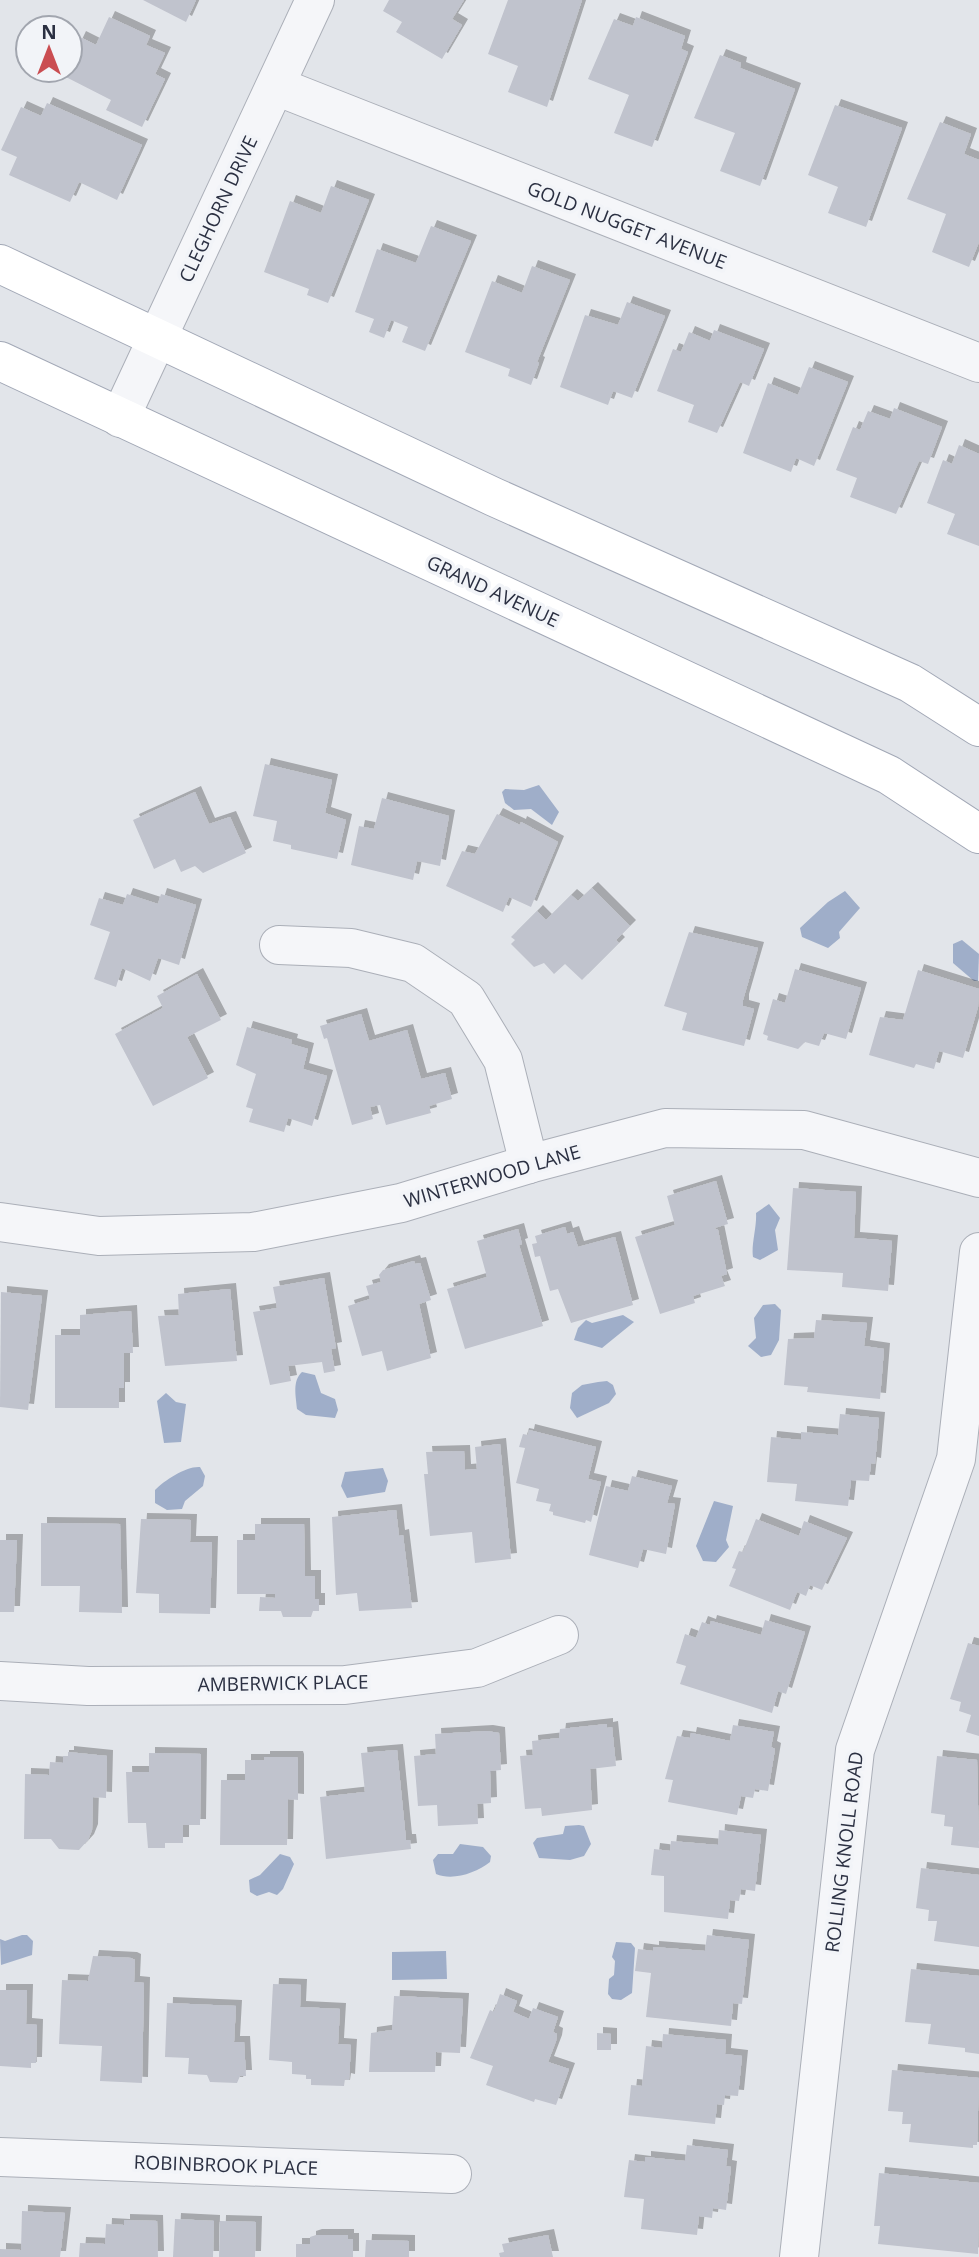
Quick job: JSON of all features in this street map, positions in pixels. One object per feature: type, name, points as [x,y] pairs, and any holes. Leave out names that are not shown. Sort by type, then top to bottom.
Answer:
[{"type":"main road","points":[[0,264],[494,497],[910,683],[979,726]]},
{"type":"main road","name":"GRAND AVENUE","points":[[0,361],[889,775],[979,834]]},
{"type":"street","name":"CLEGHORN DRIVE","points":[[120,418],[314,0]]},
{"type":"street","name":"GOLD NUGGET AVENUE","points":[[275,86],[979,363]]},
{"type":"street","points":[[279,946],[351,948],[413,962],[466,999],[503,1060],[529,1164]]},
{"type":"street","name":"WINTERWOOD LANE","points":[[0,1222],[99,1236],[253,1232],[401,1203],[529,1164],[666,1128],[804,1130],[979,1178]]},
{"type":"street","name":"ROLLING KNOLL ROAD","points":[[799,2257],[855,1750],[967,1462],[979,1252]]},
{"type":"street","name":"AMBERWICK PLACE","points":[[0,1681],[88,1686],[345,1685],[477,1668],[559,1635]]},
{"type":"street","name":"ROBINBROOK PLACE","points":[[0,2157],[452,2174]]},
{"type":"water","points":[[539,785],[559,812],[552,825],[531,809],[514,810],[505,803],[502,792],[505,789],[524,790]]},
{"type":"water","points":[[845,891],[860,908],[839,932],[840,938],[828,948],[802,937],[800,928],[828,902]]},
{"type":"water","points":[[962,940],[979,954],[978,981],[974,981],[953,963],[953,944]]},
{"type":"water","points":[[769,1204],[780,1218],[775,1230],[778,1250],[760,1260],[753,1257],[756,1213]]},
{"type":"water","points":[[775,1304],[781,1310],[779,1340],[771,1355],[761,1357],[748,1346],[756,1338],[754,1318],[763,1305]]},
{"type":"water","points":[[623,1315],[634,1322],[602,1348],[574,1340],[578,1328],[586,1320],[592,1323]]},
{"type":"water","points":[[302,1372],[315,1375],[321,1393],[335,1399],[338,1410],[335,1418],[306,1415],[297,1409],[296,1384]]},
{"type":"water","points":[[607,1381],[613,1385],[616,1394],[609,1403],[577,1418],[570,1408],[572,1393],[582,1385]]},
{"type":"water","points":[[166,1393],[176,1402],[186,1404],[181,1442],[164,1443],[157,1401]]},
{"type":"water","points":[[200,1467],[205,1476],[203,1486],[185,1501],[182,1509],[167,1510],[155,1503],[155,1490],[164,1482],[182,1471]]},
{"type":"water","points":[[383,1468],[388,1481],[385,1492],[347,1498],[341,1486],[345,1472]]},
{"type":"water","points":[[714,1501],[733,1506],[726,1540],[729,1547],[716,1562],[703,1561],[696,1546]]},
{"type":"water","points":[[565,1826],[584,1826],[591,1844],[584,1856],[570,1860],[539,1858],[533,1843],[537,1838],[563,1834]]},
{"type":"water","points":[[460,1844],[483,1847],[491,1856],[490,1862],[464,1875],[450,1877],[436,1874],[433,1860],[438,1854],[453,1854]]},
{"type":"water","points":[[280,1854],[290,1857],[294,1864],[283,1889],[277,1895],[269,1892],[257,1896],[250,1892],[249,1880],[260,1875]]},
{"type":"water","points":[[27,1935],[33,1941],[32,1955],[1,1965],[0,1939],[5,1941]]},
{"type":"water","points":[[616,1942],[631,1943],[635,1948],[632,1993],[621,2000],[612,1999],[608,1994],[609,1979],[614,1975],[615,1961],[612,1957]]},
{"type":"water","points":[[446,1951],[447,1979],[392,1980],[392,1952]]},
{"type":"building","points":[[143,0],[196,0],[186,22]]},
{"type":"building","points":[[389,0],[464,0],[452,19],[462,25],[442,59],[396,32],[402,22],[383,11]]},
{"type":"building","points":[[508,0],[582,0],[547,107],[508,92],[518,66],[488,54]]},
{"type":"building","points":[[109,17],[150,36],[146,45],[165,53],[155,74],[165,79],[142,127],[106,110],[111,100],[80,84],[84,84],[84,39],[96,45]]},
{"type":"building","points":[[636,17],[685,36],[681,49],[688,52],[652,147],[614,133],[629,95],[588,79],[614,19],[633,26]]},
{"type":"building","points":[[720,55],[741,63],[740,68],[795,89],[760,186],[720,171],[735,133],[694,118]]},
{"type":"building","points":[[47,103],[142,145],[117,200],[79,182],[70,202],[9,175],[17,157],[1,150],[21,107],[41,116]]},
{"type":"building","points":[[835,105],[902,128],[866,227],[828,213],[838,187],[808,175]]},
{"type":"building","points":[[940,122],[971,134],[964,154],[979,160],[979,242],[969,267],[932,252],[946,214],[907,199]]},
{"type":"building","points":[[331,186],[369,200],[328,303],[307,295],[309,289],[264,272],[290,201],[321,213]]},
{"type":"building","points":[[431,226],[471,241],[425,351],[402,342],[408,327],[391,320],[384,338],[369,332],[374,319],[355,312],[377,249],[416,263]]},
{"type":"building","points":[[532,266],[570,280],[537,362],[539,363],[531,385],[508,376],[510,369],[465,352],[492,281],[522,293]]},
{"type":"building","points":[[627,302],[665,316],[632,398],[613,391],[608,405],[560,387],[585,315],[618,325]]},
{"type":"building","points":[[714,330],[764,349],[749,386],[740,382],[717,433],[688,422],[694,405],[657,391],[673,349],[681,352],[689,332],[710,341]]},
{"type":"building","points":[[809,367],[848,382],[814,466],[796,458],[791,472],[743,453],[768,383],[798,395]]},
{"type":"building","points":[[894,408],[942,427],[928,464],[919,461],[896,514],[850,497],[857,478],[836,470],[853,427],[860,430],[868,411],[890,419]]},
{"type":"building","points":[[959,445],[979,454],[979,546],[947,534],[955,514],[927,503],[943,460],[952,464]]},
{"type":"building","points":[[265,764],[332,780],[325,813],[346,820],[337,859],[291,849],[291,845],[273,841],[277,821],[253,816]]},
{"type":"building","points":[[195,792],[209,824],[230,817],[246,853],[203,873],[195,866],[181,872],[175,859],[154,869],[133,820]]},
{"type":"building","points":[[382,798],[449,816],[440,866],[417,861],[413,880],[351,865],[359,826],[374,829]]},
{"type":"building","points":[[497,814],[520,825],[521,822],[558,842],[531,907],[509,897],[503,912],[446,886],[462,851],[475,854]]},
{"type":"building","points":[[592,888],[630,926],[616,940],[619,943],[582,980],[565,964],[554,974],[544,963],[534,967],[511,944],[515,940],[511,937],[537,911],[546,920],[571,895],[578,901]]},
{"type":"building","points":[[127,894],[158,904],[161,894],[196,905],[179,965],[158,958],[150,981],[122,968],[116,987],[94,979],[110,932],[90,925],[99,898],[123,905]]},
{"type":"building","points":[[689,932],[758,948],[743,1000],[743,1006],[754,1009],[744,1046],[682,1030],[687,1013],[664,1006]]},
{"type":"building","points":[[795,969],[861,988],[846,1039],[824,1033],[819,1046],[805,1042],[798,1049],[767,1040],[768,1036],[763,1034],[773,999],[785,1003]]},
{"type":"building","points":[[918,970],[979,989],[978,1007],[963,1058],[939,1051],[934,1069],[916,1064],[914,1068],[869,1055],[880,1017],[903,1020]]},
{"type":"building","points":[[197,974],[221,1020],[187,1037],[208,1078],[153,1106],[115,1034],[163,1008],[157,996]]},
{"type":"building","points":[[361,1014],[369,1041],[407,1030],[421,1079],[445,1073],[452,1099],[429,1106],[431,1113],[386,1125],[380,1105],[370,1107],[373,1119],[352,1125],[327,1038],[324,1039],[320,1026]]},
{"type":"building","points":[[247,1027],[292,1040],[291,1044],[308,1049],[303,1069],[327,1076],[312,1126],[288,1118],[284,1132],[249,1122],[253,1109],[246,1107],[256,1074],[236,1065]]},
{"type":"building","points":[[716,1181],[728,1224],[714,1228],[718,1230],[727,1274],[721,1276],[725,1286],[693,1296],[695,1303],[660,1314],[635,1237],[675,1225],[667,1196]]},
{"type":"building","points":[[793,1188],[856,1192],[854,1238],[892,1241],[888,1291],[842,1287],[843,1273],[787,1270]]},
{"type":"building","points":[[565,1227],[567,1234],[573,1232],[578,1247],[615,1237],[633,1305],[571,1323],[558,1289],[550,1291],[540,1256],[535,1257],[532,1244],[537,1243],[535,1236]]},
{"type":"building","points":[[518,1229],[522,1244],[519,1245],[543,1326],[465,1349],[447,1289],[487,1277],[477,1241]]},
{"type":"building","points":[[414,1261],[415,1264],[420,1263],[431,1300],[419,1304],[431,1358],[387,1371],[382,1351],[362,1356],[348,1306],[370,1299],[366,1286],[381,1282],[379,1275],[383,1270]]},
{"type":"building","points":[[324,1278],[336,1348],[331,1349],[335,1371],[324,1373],[322,1362],[288,1366],[291,1381],[270,1385],[253,1312],[277,1308],[273,1287]]},
{"type":"building","points":[[230,1289],[237,1361],[165,1366],[158,1316],[179,1315],[178,1294]]},
{"type":"building","points":[[1,1292],[42,1296],[28,1410],[0,1407]]},
{"type":"building","points":[[131,1311],[133,1353],[124,1353],[124,1388],[119,1388],[119,1408],[55,1408],[55,1335],[80,1335],[80,1315]]},
{"type":"building","points":[[816,1320],[867,1323],[864,1346],[884,1349],[880,1399],[807,1392],[808,1387],[784,1385],[788,1339],[814,1338]]},
{"type":"building","points":[[840,1414],[879,1418],[875,1464],[871,1463],[869,1481],[851,1480],[848,1506],[795,1501],[797,1484],[767,1482],[771,1437],[801,1440],[801,1432],[838,1435]]},
{"type":"building","points":[[529,1430],[596,1447],[588,1479],[601,1482],[591,1522],[553,1515],[553,1512],[549,1511],[551,1504],[536,1501],[539,1489],[516,1483],[525,1448],[519,1447],[523,1434],[528,1435]]},
{"type":"building","points":[[500,1444],[511,1559],[475,1563],[472,1532],[430,1536],[424,1474],[428,1474],[426,1452],[464,1451],[465,1470],[477,1469],[475,1447]]},
{"type":"building","points":[[632,1476],[672,1486],[667,1503],[675,1504],[666,1554],[643,1549],[638,1568],[589,1555],[606,1486],[628,1491]]},
{"type":"building","points":[[396,1510],[399,1536],[403,1535],[412,1608],[359,1611],[357,1593],[336,1595],[332,1517]]},
{"type":"building","points":[[141,1519],[191,1520],[190,1542],[212,1542],[210,1614],[159,1613],[159,1594],[136,1593]]},
{"type":"building","points":[[756,1519],[799,1536],[804,1521],[847,1538],[822,1590],[810,1585],[806,1596],[797,1592],[790,1610],[729,1586],[736,1569],[732,1568],[739,1551],[743,1552]]},
{"type":"building","points":[[41,1523],[120,1524],[122,1613],[79,1612],[80,1586],[41,1586]]},
{"type":"building","points":[[255,1524],[304,1524],[305,1576],[315,1576],[315,1599],[319,1599],[319,1611],[313,1611],[311,1617],[283,1617],[281,1611],[259,1611],[260,1597],[275,1598],[275,1594],[237,1594],[237,1540],[255,1540]]},
{"type":"building","points":[[0,1540],[17,1540],[14,1612],[0,1612]]},
{"type":"building","points":[[765,1620],[805,1632],[786,1694],[778,1691],[772,1713],[680,1684],[686,1666],[676,1663],[685,1634],[696,1638],[702,1622],[710,1625],[711,1621],[761,1635]]},
{"type":"building","points":[[968,1643],[979,1646],[979,1736],[966,1732],[971,1715],[959,1711],[961,1702],[950,1699]]},
{"type":"building","points":[[607,1724],[607,1728],[612,1727],[616,1766],[590,1769],[592,1810],[542,1816],[541,1808],[525,1809],[520,1756],[533,1755],[532,1741],[559,1738],[560,1729]]},
{"type":"building","points":[[733,1725],[774,1732],[771,1747],[775,1749],[768,1791],[755,1789],[753,1798],[741,1796],[737,1815],[668,1802],[673,1780],[665,1779],[677,1736],[690,1738],[691,1733],[730,1741]]},
{"type":"building","points":[[487,1731],[499,1733],[501,1770],[490,1771],[491,1803],[477,1804],[478,1824],[438,1826],[437,1805],[418,1806],[414,1756],[436,1754],[435,1734]]},
{"type":"building","points":[[397,1750],[406,1840],[410,1840],[411,1849],[326,1859],[320,1797],[365,1792],[361,1753]]},
{"type":"building","points":[[68,1752],[107,1756],[106,1798],[93,1797],[92,1830],[79,1850],[59,1849],[51,1839],[24,1839],[25,1774],[49,1775],[50,1762],[63,1763],[63,1756],[68,1756]]},
{"type":"building","points":[[149,1753],[201,1754],[200,1825],[183,1825],[183,1843],[165,1843],[165,1848],[148,1848],[146,1823],[128,1823],[126,1772],[149,1772]]},
{"type":"building","points":[[937,1756],[977,1760],[979,1848],[951,1845],[953,1827],[944,1826],[945,1815],[931,1813]]},
{"type":"building","points":[[264,1757],[297,1757],[298,1760],[298,1800],[288,1799],[287,1845],[220,1845],[221,1780],[245,1780],[245,1760],[264,1760]]},
{"type":"building","points":[[719,1830],[761,1835],[755,1891],[741,1889],[739,1901],[730,1900],[728,1919],[664,1912],[664,1876],[651,1875],[654,1849],[670,1851],[671,1841],[718,1845]]},
{"type":"building","points":[[921,1868],[979,1875],[979,1947],[934,1941],[937,1921],[928,1921],[929,1910],[916,1908]]},
{"type":"building","points":[[707,1935],[749,1940],[742,2004],[733,2003],[731,2026],[646,2017],[651,1973],[635,1971],[638,1949],[653,1951],[653,1947],[705,1951]]},
{"type":"building","points":[[93,1956],[135,1960],[134,1982],[144,1983],[142,2083],[100,2081],[102,2046],[59,2044],[62,1980],[88,1981]]},
{"type":"building","points":[[911,1969],[979,1976],[979,2054],[965,2052],[965,2048],[928,2044],[931,2024],[905,2022]]},
{"type":"building","points":[[273,1984],[301,1985],[300,2007],[340,2009],[338,2044],[351,2045],[349,2080],[345,2079],[344,2086],[311,2085],[311,2079],[306,2079],[306,2075],[292,2074],[292,2062],[269,2060]]},
{"type":"building","points":[[0,1990],[27,1990],[26,2024],[37,2025],[36,2063],[31,2063],[31,2068],[0,2066]]},
{"type":"building","points":[[500,1994],[517,2001],[513,2012],[529,2019],[533,2008],[558,2017],[553,2032],[557,2034],[556,2041],[548,2062],[569,2069],[556,2105],[535,2099],[534,2102],[486,2085],[493,2066],[470,2058],[490,2010],[494,2012]]},
{"type":"building","points":[[394,1996],[463,1999],[460,2053],[436,2052],[435,2072],[369,2072],[371,2033],[392,2030]]},
{"type":"building","points":[[167,2003],[236,2006],[234,2042],[244,2042],[246,2076],[240,2076],[237,2083],[210,2082],[207,2075],[188,2074],[189,2058],[165,2057]]},
{"type":"building","points":[[597,2033],[611,2034],[611,2050],[597,2050]]},
{"type":"building","points":[[663,2034],[726,2040],[725,2054],[742,2056],[738,2096],[725,2095],[724,2105],[717,2104],[715,2124],[628,2115],[631,2085],[642,2086],[646,2046],[662,2048]]},
{"type":"building","points":[[892,2070],[979,2078],[977,2145],[973,2145],[973,2148],[909,2142],[911,2124],[902,2124],[903,2112],[888,2111]]},
{"type":"building","points":[[687,2145],[728,2150],[726,2166],[731,2167],[726,2210],[713,2208],[712,2218],[699,2216],[697,2235],[641,2229],[644,2199],[624,2197],[629,2160],[645,2162],[645,2157],[685,2161]]},
{"type":"building","points":[[879,2173],[979,2183],[978,2254],[878,2244],[880,2226],[874,2226]]},
{"type":"building","points":[[22,2211],[65,2213],[60,2257],[0,2257],[0,2249],[21,2250]]},
{"type":"building","points":[[175,2219],[214,2221],[213,2257],[173,2257]]},
{"type":"building","points":[[124,2220],[157,2221],[158,2257],[79,2257],[80,2243],[105,2244],[106,2224],[124,2225]]},
{"type":"building","points":[[220,2221],[256,2222],[255,2257],[219,2257]]},
{"type":"building","points":[[348,2235],[348,2239],[353,2239],[353,2257],[296,2257],[296,2244],[310,2244],[310,2237]]},
{"type":"building","points":[[548,2235],[553,2257],[500,2257],[499,2253],[504,2252],[502,2244]]},
{"type":"building","points":[[366,2240],[409,2241],[409,2257],[365,2257]]}]
